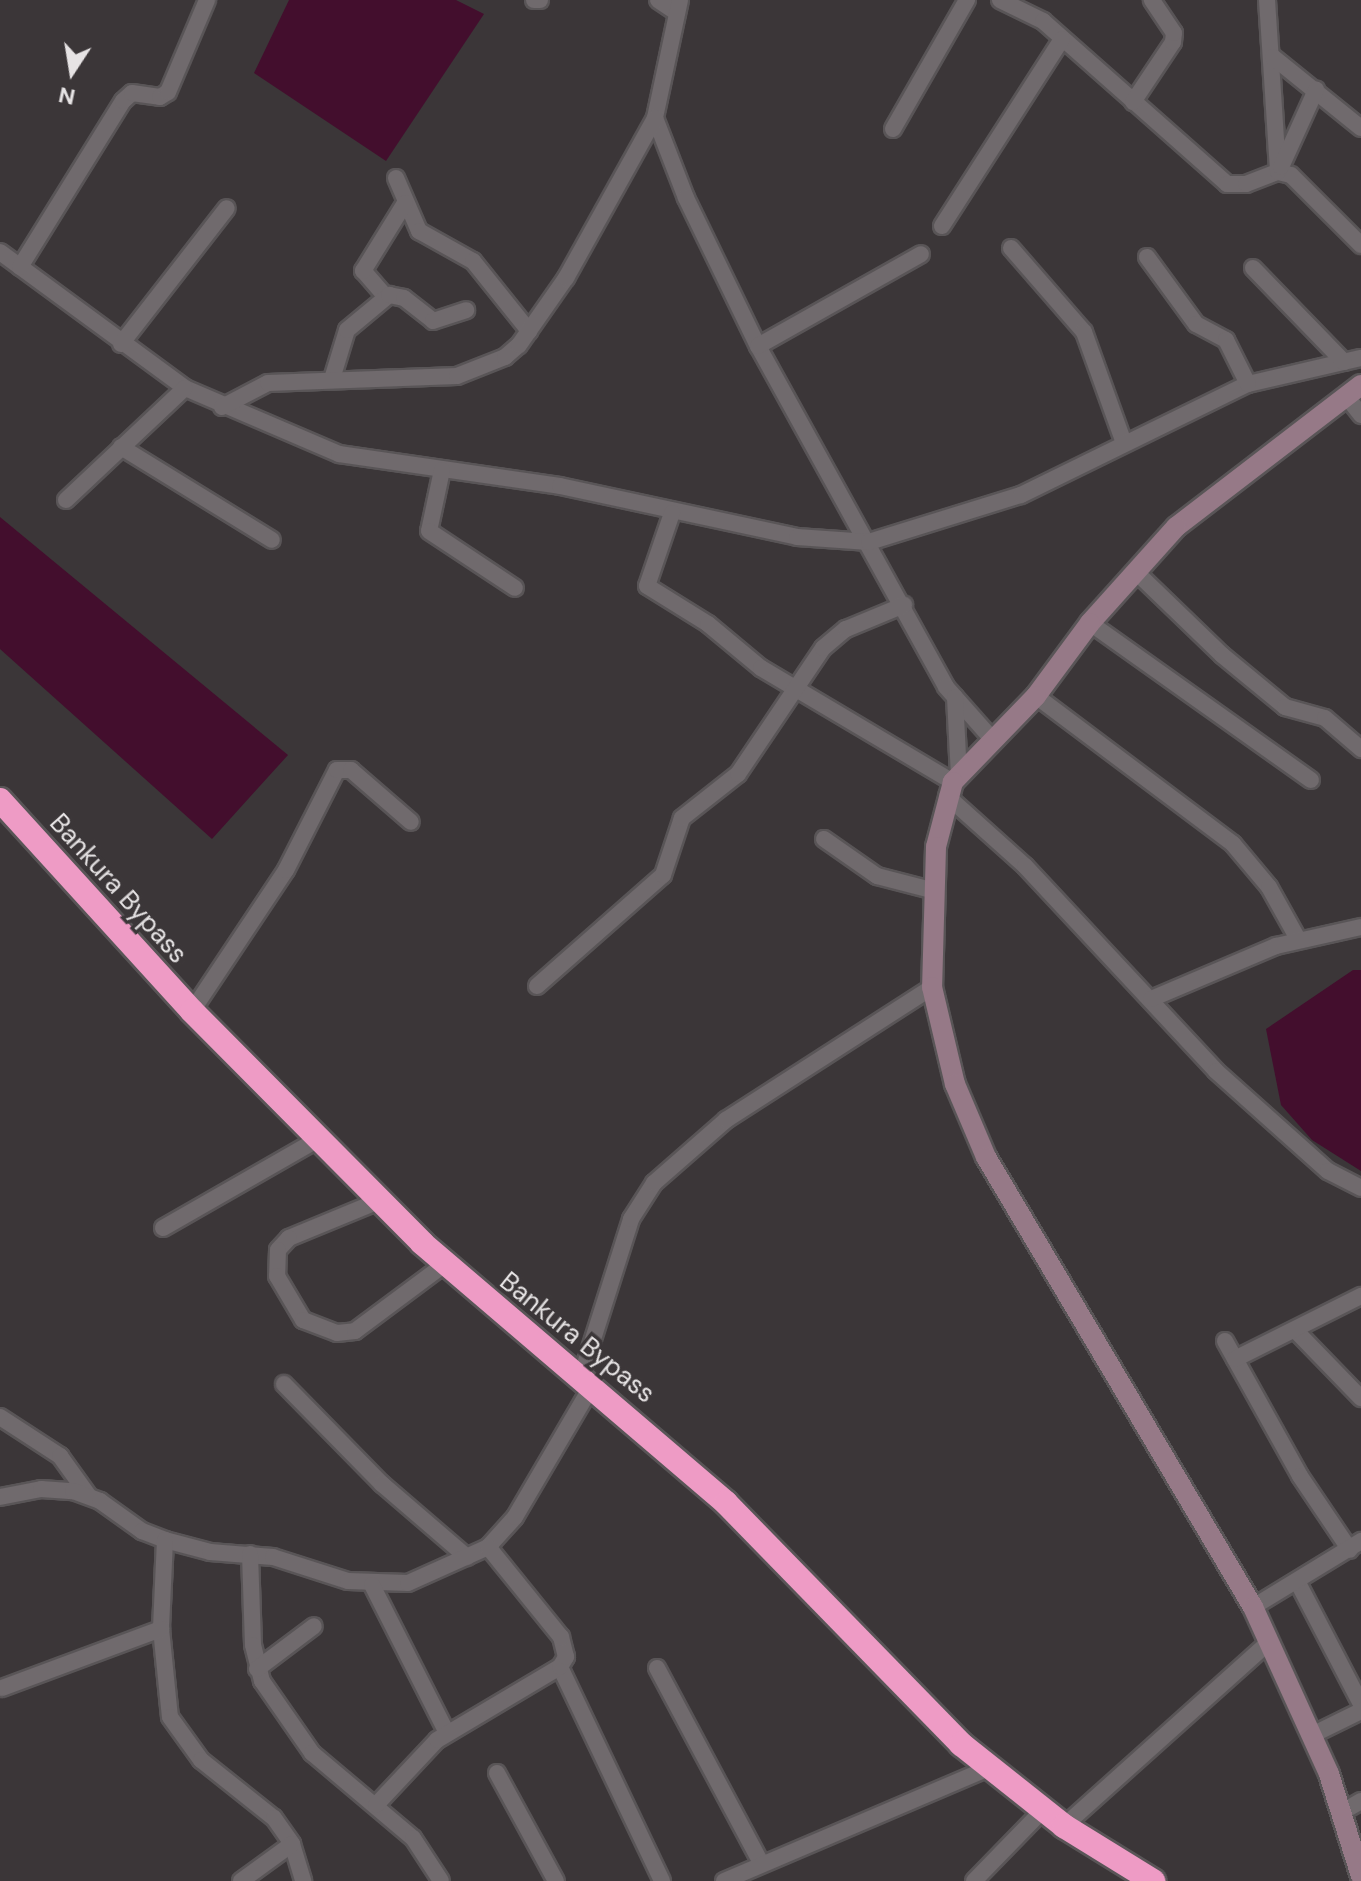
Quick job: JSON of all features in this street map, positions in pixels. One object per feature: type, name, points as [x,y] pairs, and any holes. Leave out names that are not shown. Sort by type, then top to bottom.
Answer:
[{"type":"highway","name":"Bankura Bypass","points":[[0,800],[192,1011],[445,1264],[726,1503],[863,1647],[989,1768],[1124,1874],[1153,1881]]},
{"type":"street","points":[[20,267],[123,101],[132,93],[160,97],[168,92],[207,0]]},
{"type":"street","points":[[222,407],[268,383],[457,376],[505,357],[529,331],[566,278],[655,118],[679,6],[658,0]]},
{"type":"street","points":[[893,129],[967,0]]},
{"type":"street","points":[[1000,0],[1043,21],[1227,184],[1246,184],[1278,172],[1304,183],[1361,245]]},
{"type":"street","points":[[1133,102],[1173,42],[1174,33],[1152,0]]},
{"type":"street","points":[[1267,0],[1278,172]]},
{"type":"street","points":[[942,226],[1062,39]]},
{"type":"street","points":[[1273,57],[1361,128]]},
{"type":"street","points":[[1278,172],[1316,90]]},
{"type":"street","points":[[655,118],[686,198],[758,346],[955,696],[992,739]]},
{"type":"street","points":[[396,178],[419,231],[473,261],[529,331]]},
{"type":"street","points":[[405,203],[364,267],[367,280],[386,297],[404,298],[433,321],[466,310]]},
{"type":"street","points":[[121,344],[227,208]]},
{"type":"street","points":[[1011,248],[1084,332],[1124,443]]},
{"type":"street","points":[[0,252],[121,344],[185,388],[222,407],[339,454],[560,486],[766,534],[869,542],[1021,495],[1248,384],[1353,360]]},
{"type":"street","points":[[758,346],[921,254]]},
{"type":"street","points":[[1147,257],[1196,324],[1226,340],[1248,384]]},
{"type":"street","points":[[1253,268],[1353,360]]},
{"type":"street","points":[[332,379],[347,330],[386,297]]},
{"type":"street","points":[[66,500],[185,388]]},
{"type":"street","points":[[953,784],[992,739],[1036,696],[1090,623],[1135,571],[1200,507],[1354,391],[1361,415]]},
{"type":"street","points":[[121,447],[272,540]]},
{"type":"street","points":[[442,470],[429,531],[515,588]]},
{"type":"street","points":[[672,513],[647,586],[796,690],[953,784],[1025,866],[1243,1096],[1328,1171],[1361,1188]]},
{"type":"street","points":[[1135,571],[1222,655],[1285,707],[1325,718],[1361,749]]},
{"type":"street","points":[[537,986],[663,875],[682,818],[738,774],[832,639],[904,605]]},
{"type":"street","points":[[1090,623],[1311,780]]},
{"type":"street","points":[[955,696],[953,784],[939,823],[932,987],[955,1084],[986,1157],[1253,1607],[1312,1735],[1342,1812],[1361,1876]]},
{"type":"street","points":[[1036,696],[1233,844],[1269,887],[1298,939]]},
{"type":"street","points":[[192,1011],[286,870],[337,770],[351,770],[411,822]]},
{"type":"street","points":[[824,839],[877,876],[935,891]]},
{"type":"street","points":[[1151,999],[1298,939],[1361,927]]},
{"type":"street","points":[[0,1497],[41,1489],[88,1495],[165,1540],[210,1552],[250,1554],[372,1585],[408,1583],[488,1547],[515,1517],[586,1381],[631,1219],[654,1183],[726,1120],[932,987]]},
{"type":"street","points":[[163,1228],[320,1138]]},
{"type":"street","points":[[381,1200],[289,1238],[278,1250],[277,1276],[303,1320],[337,1333],[355,1331],[445,1264]]},
{"type":"street","points":[[1235,1359],[1361,1296]]},
{"type":"street","points":[[1295,1330],[1361,1398]]},
{"type":"street","points":[[1225,1341],[1300,1476],[1358,1543],[1253,1607]]},
{"type":"street","points":[[284,1384],[382,1484],[467,1557]]},
{"type":"street","points":[[0,1417],[60,1456],[88,1495]]},
{"type":"street","points":[[165,1540],[161,1629],[170,1717],[201,1760],[274,1818],[292,1844],[303,1881]]},
{"type":"street","points":[[376,1805],[447,1733],[560,1667],[566,1648],[561,1637],[488,1547]]},
{"type":"street","points":[[250,1554],[257,1669],[312,1753],[413,1838],[441,1881]]},
{"type":"street","points":[[1297,1581],[1361,1704]]},
{"type":"street","points":[[372,1585],[447,1733]]},
{"type":"street","points":[[257,1669],[314,1626]]},
{"type":"street","points":[[2,1688],[161,1629]]},
{"type":"street","points":[[1064,1826],[1269,1642]]},
{"type":"street","points":[[560,1667],[662,1881]]},
{"type":"street","points":[[657,1668],[761,1863]]},
{"type":"street","points":[[1312,1735],[1361,1711]]},
{"type":"street","points":[[724,1881],[989,1768]]},
{"type":"street","points":[[497,1773],[556,1881]]},
{"type":"street","points":[[1342,1812],[1361,1801]]},
{"type":"street","points":[[974,1881],[1043,1810]]},
{"type":"street","points":[[241,1881],[292,1844]]},
{"type":"shaded area","points":[[289,0],[456,0],[484,14],[386,161],[254,73]]},
{"type":"shaded area","points":[[0,517],[288,755],[212,839],[0,649]]},
{"type":"shaded area","points":[[1353,970],[1361,970],[1361,1171],[1312,1140],[1281,1105],[1266,1029]]}]
